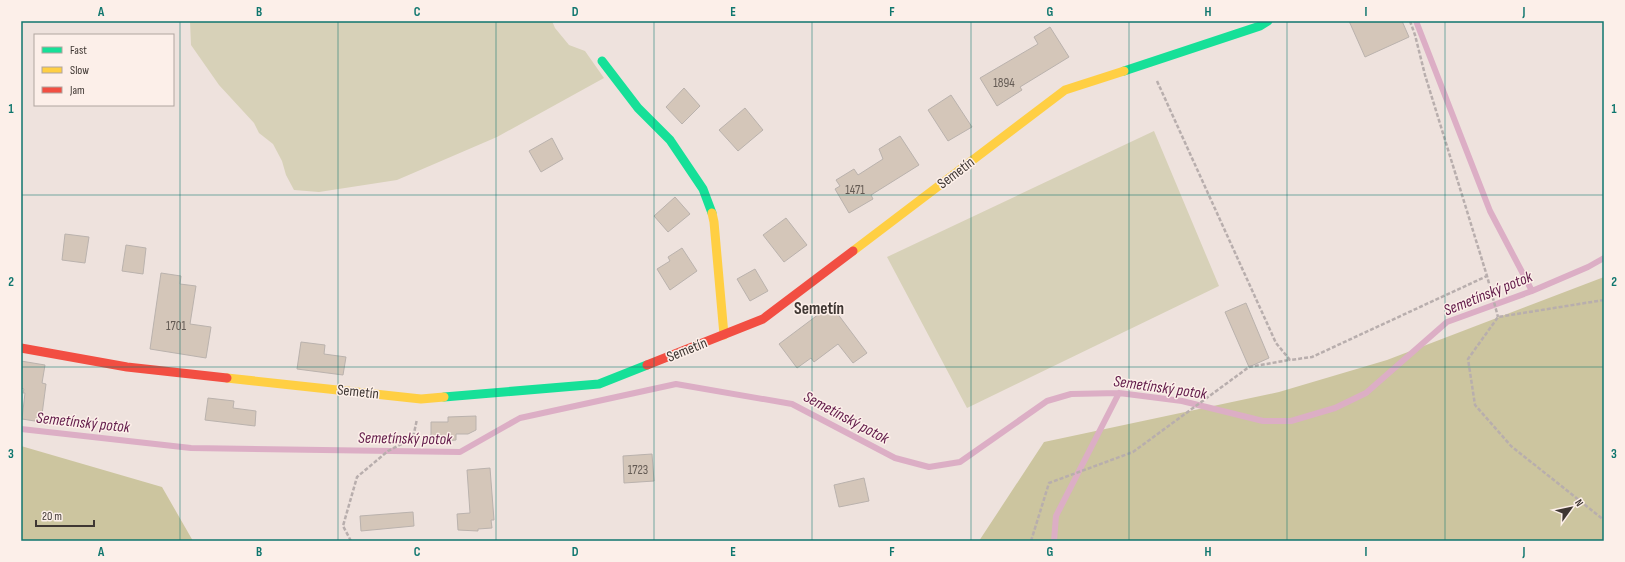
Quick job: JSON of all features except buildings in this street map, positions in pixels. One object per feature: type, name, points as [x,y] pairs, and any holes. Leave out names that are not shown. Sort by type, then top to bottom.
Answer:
[{"type":"street","name":"Semetín","points":[[21,348],[127,367],[421,399],[599,384],[763,319],[1065,90],[1260,26],[1268,21]]},
{"type":"street","points":[[602,61],[638,108],[670,140],[703,189],[710,205],[714,222],[724,335]]},
{"type":"path","points":[[1410,21],[1498,317]]},
{"type":"path","points":[[1148,63],[1276,343],[1290,360]]},
{"type":"path","points":[[1031,541],[1049,484],[1132,452],[1248,367],[1312,357],[1487,276]]},
{"type":"path","points":[[1604,300],[1498,317],[1468,359],[1474,406],[1511,446],[1604,520]]},
{"type":"path","points":[[352,541],[343,526],[357,477],[388,451],[413,438],[421,399]]},
{"type":"shaded area","points":[[190,21],[552,21],[555,28],[569,45],[585,51],[604,78],[497,137],[397,180],[319,192],[294,190],[273,144],[259,133],[254,123],[219,85],[191,45]]},
{"type":"shaded area","points":[[1154,131],[1219,286],[967,408],[887,257]]},
{"type":"shaded area","points":[[1604,277],[1604,541],[979,541],[1044,442],[1279,392],[1387,360]]},
{"type":"shaded area","points":[[21,446],[162,487],[193,541],[21,541]]},
{"type":"waterway","points":[[1416,21],[1490,211],[1532,291]]},
{"type":"waterway","name":"Semetínský potok","points":[[21,429],[191,448],[460,452],[520,418],[676,384],[792,404],[895,458],[929,467],[960,462],[1047,401],[1071,394],[1119,393],[1182,401],[1263,421],[1291,421],[1335,408],[1366,393],[1447,322],[1532,291],[1588,267],[1604,258]]},
{"type":"waterway","points":[[1054,541],[1056,516],[1119,393]]},
{"type":"traffic: fast","points":[[1124,71],[1260,26],[1268,21]]},
{"type":"traffic: fast","points":[[602,61],[638,108],[670,140],[703,189],[712,213]]},
{"type":"traffic: fast","points":[[444,397],[599,384],[647,365]]},
{"type":"traffic: slow","points":[[853,251],[1065,90],[1124,71]]},
{"type":"traffic: slow","points":[[712,213],[724,335]]},
{"type":"traffic: slow","points":[[227,378],[421,399],[444,397]]},
{"type":"traffic: jam","points":[[647,365],[763,319],[853,251]]},
{"type":"traffic: jam","points":[[21,348],[127,367],[227,378]]},
{"type":"district","name":"Semetín","points":[[819,309]]}]
